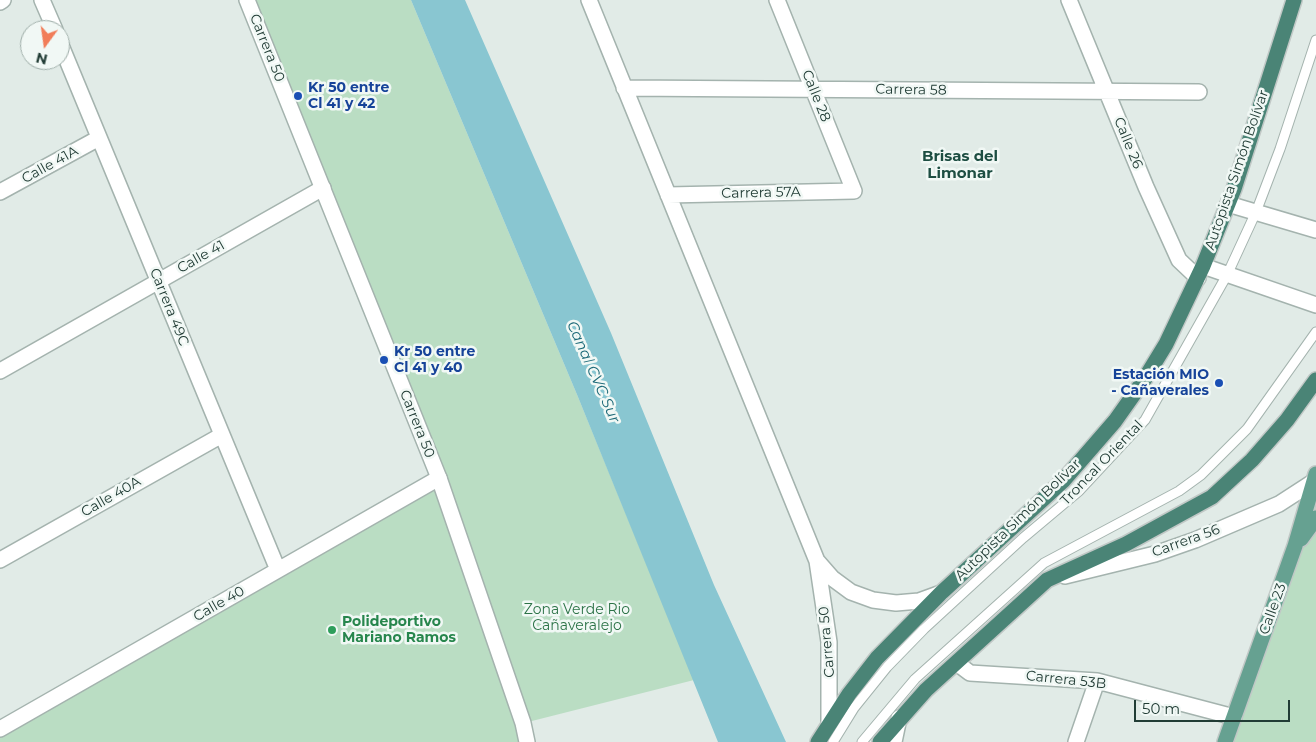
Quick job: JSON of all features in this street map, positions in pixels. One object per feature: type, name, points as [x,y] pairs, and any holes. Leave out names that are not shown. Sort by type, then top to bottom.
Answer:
[{"type":"highway","name":"Autopista Simón Bolívar","points":[[818,742],[849,694],[877,658],[941,593],[1063,481],[1115,421],[1166,344],[1200,272],[1228,204],[1294,0]]},
{"type":"highway","points":[[880,742],[926,690],[958,664],[1047,580],[1126,544],[1212,496],[1258,454],[1287,420],[1316,380]]},
{"type":"main road","name":"Calle 23","points":[[1225,742],[1295,546],[1315,479]]},
{"type":"main road","points":[[1295,546],[1316,518]]},
{"type":"street","points":[[0,2],[4,0]]},
{"type":"street","points":[[42,0],[51,20]]},
{"type":"street","name":"Carrera 50","points":[[247,0],[438,478],[523,723],[527,742]]},
{"type":"street","name":"Carrera 50","points":[[589,0],[817,561],[829,642],[829,724]]},
{"type":"street","name":"Calle 28","points":[[777,0],[854,191]]},
{"type":"street","name":"Calle 26","points":[[1069,0],[1106,92],[1179,260],[1200,272]]},
{"type":"street","name":"Carrera 49C","points":[[70,67],[278,570]]},
{"type":"street","name":"Carrera 58","points":[[624,88],[1198,92]]},
{"type":"street","name":"Calle 41A","points":[[0,192],[99,138]]},
{"type":"street","name":"Calle 41","points":[[0,371],[323,188]]},
{"type":"street","name":"Carrera 57A","points":[[668,195],[854,191]]},
{"type":"street","points":[[1228,204],[1316,230]]},
{"type":"street","points":[[1200,272],[1228,275],[1316,305]]},
{"type":"street","name":"Calle 40A","points":[[0,560],[222,435]]},
{"type":"street","name":"Calle 40","points":[[0,729],[438,478]]},
{"type":"street","name":"Carrera 56","points":[[1047,580],[1155,554],[1195,540],[1279,504],[1315,479]]},
{"type":"street","name":"Carrera 50","points":[[817,561],[838,583],[851,592],[873,600],[896,603],[912,602],[941,593]]},
{"type":"street","name":"Carrera 53B","points":[[958,664],[970,673],[1097,681],[1234,717]]},
{"type":"street","points":[[1076,742],[1097,681]]},
{"type":"street","points":[[894,742],[900,718]]},
{"type":"lane","name":"Troncal Oriental","points":[[833,742],[854,708],[887,667],[924,629],[1023,538],[1079,491],[1134,434],[1158,400],[1228,275],[1256,212],[1280,149],[1316,40]]},
{"type":"lane","points":[[862,742],[915,679],[1044,563],[1179,491],[1201,475],[1247,430],[1316,332]]},
{"type":"green space","name":"Zona Verde Rio Cañaveralejo","points":[[247,0],[411,0],[578,397],[694,680],[524,723],[527,742],[0,742],[0,729],[438,478]]},
{"type":"green space","points":[[1316,480],[1316,742],[1225,742]]},
{"type":"water","name":"Canal CVC Sur","points":[[411,0],[465,0],[611,333],[714,585],[786,742],[718,742],[578,397]]},
{"type":"place","name":"Kr 50 entre Cl 41 y 42","points":[[298,96]]},
{"type":"place","name":"Kr 50 entre Cl 41 y 40","points":[[384,360]]},
{"type":"place","name":"Estación MIO - Cañaverales","points":[[1219,383]]},
{"type":"place","name":"Polideportivo Mariano Ramos","points":[[332,630]]},
{"type":"district","name":"Brisas del Limonar","points":[[960,166]]}]
